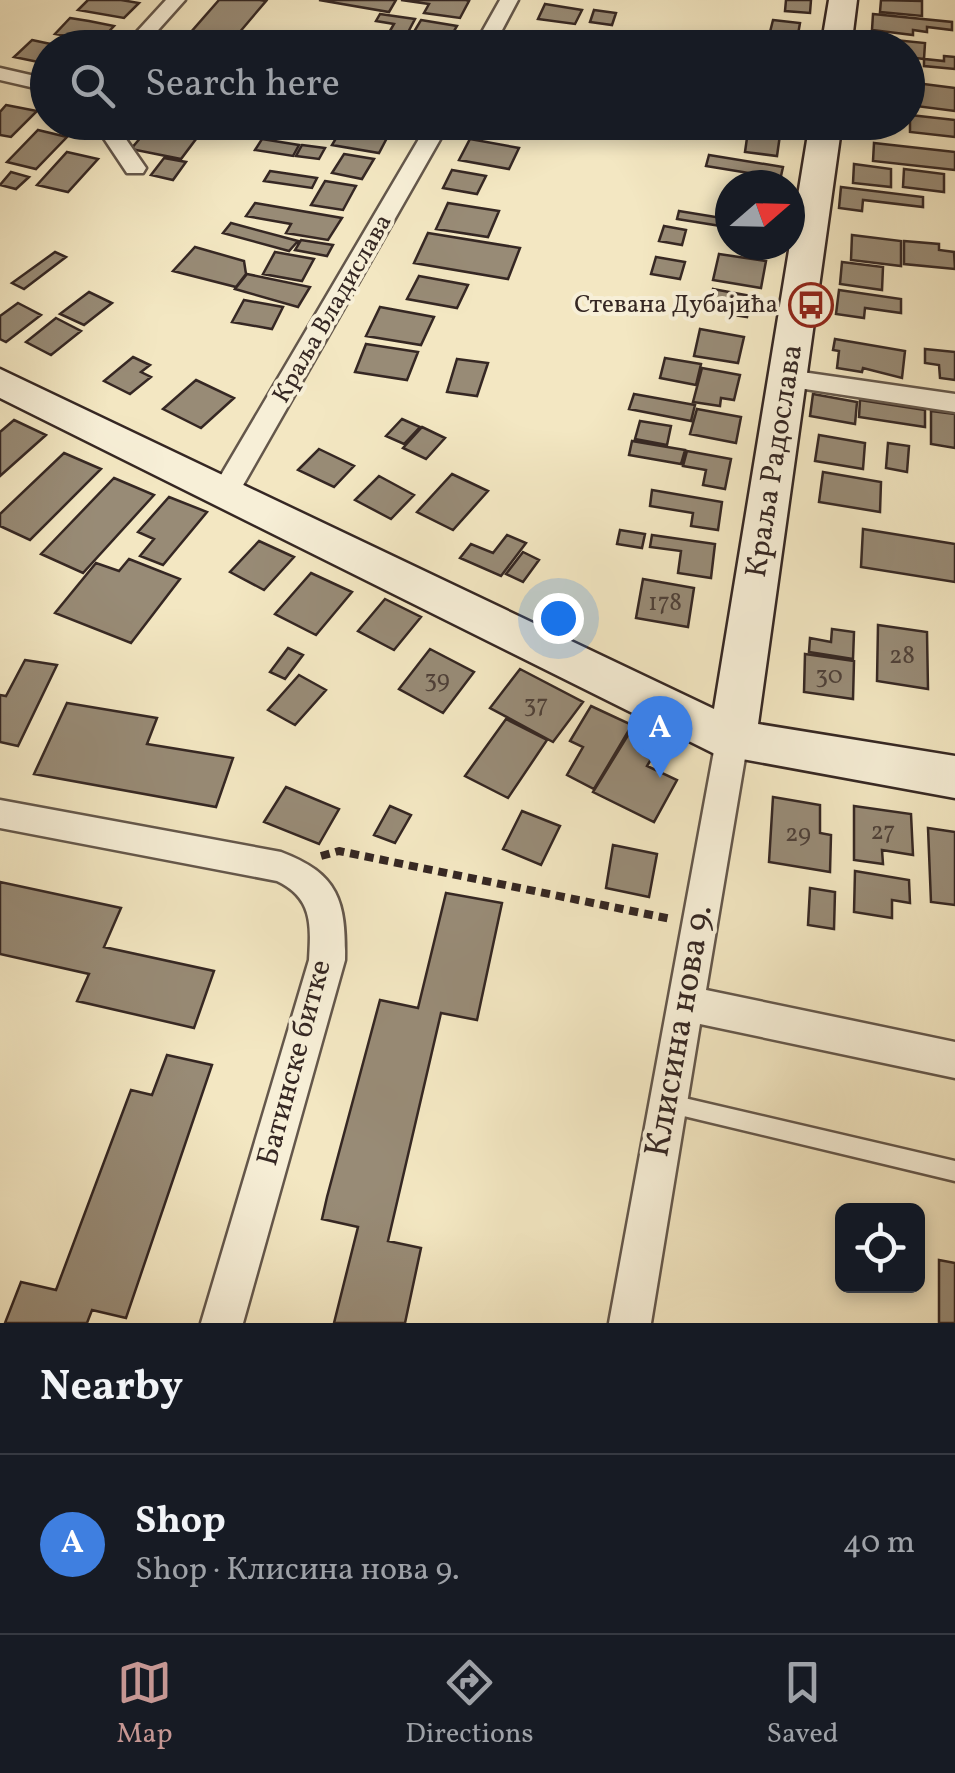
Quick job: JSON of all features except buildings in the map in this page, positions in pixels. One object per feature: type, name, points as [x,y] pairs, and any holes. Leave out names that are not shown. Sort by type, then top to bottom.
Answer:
[{"type":"street","points":[[148,30],[176,0]]},
{"type":"street","points":[[493,30],[510,0]]},
{"type":"street","points":[[839,30],[843,0]]},
{"type":"street","points":[[0,74],[30,81]]},
{"type":"street","points":[[115,140],[134,168]]},
{"type":"street","name":"Краља Владислава","points":[[224,494],[430,140]]},
{"type":"street","name":"Краља Радослава","points":[[732,740],[823,140]]},
{"type":"street","points":[[788,379],[955,403]]},
{"type":"street","points":[[0,382],[732,740],[955,777]]},
{"type":"street","name":"Клисина нова 9.","points":[[630,1323],[732,740]]},
{"type":"street","name":"Батинске битке","points":[[0,814],[281,867],[307,877],[322,894],[328,922],[327,960],[222,1323]]},
{"type":"street","points":[[685,1003],[955,1060]]},
{"type":"lane","points":[[667,1103],[955,1171]]},
{"type":"path","points":[[281,867],[339,851],[699,925]]},
{"type":"place","name":"Стевана Дубајића","points":[[811,305]]},
{"type":"place","name":"Shop","points":[[660,778]]}]
